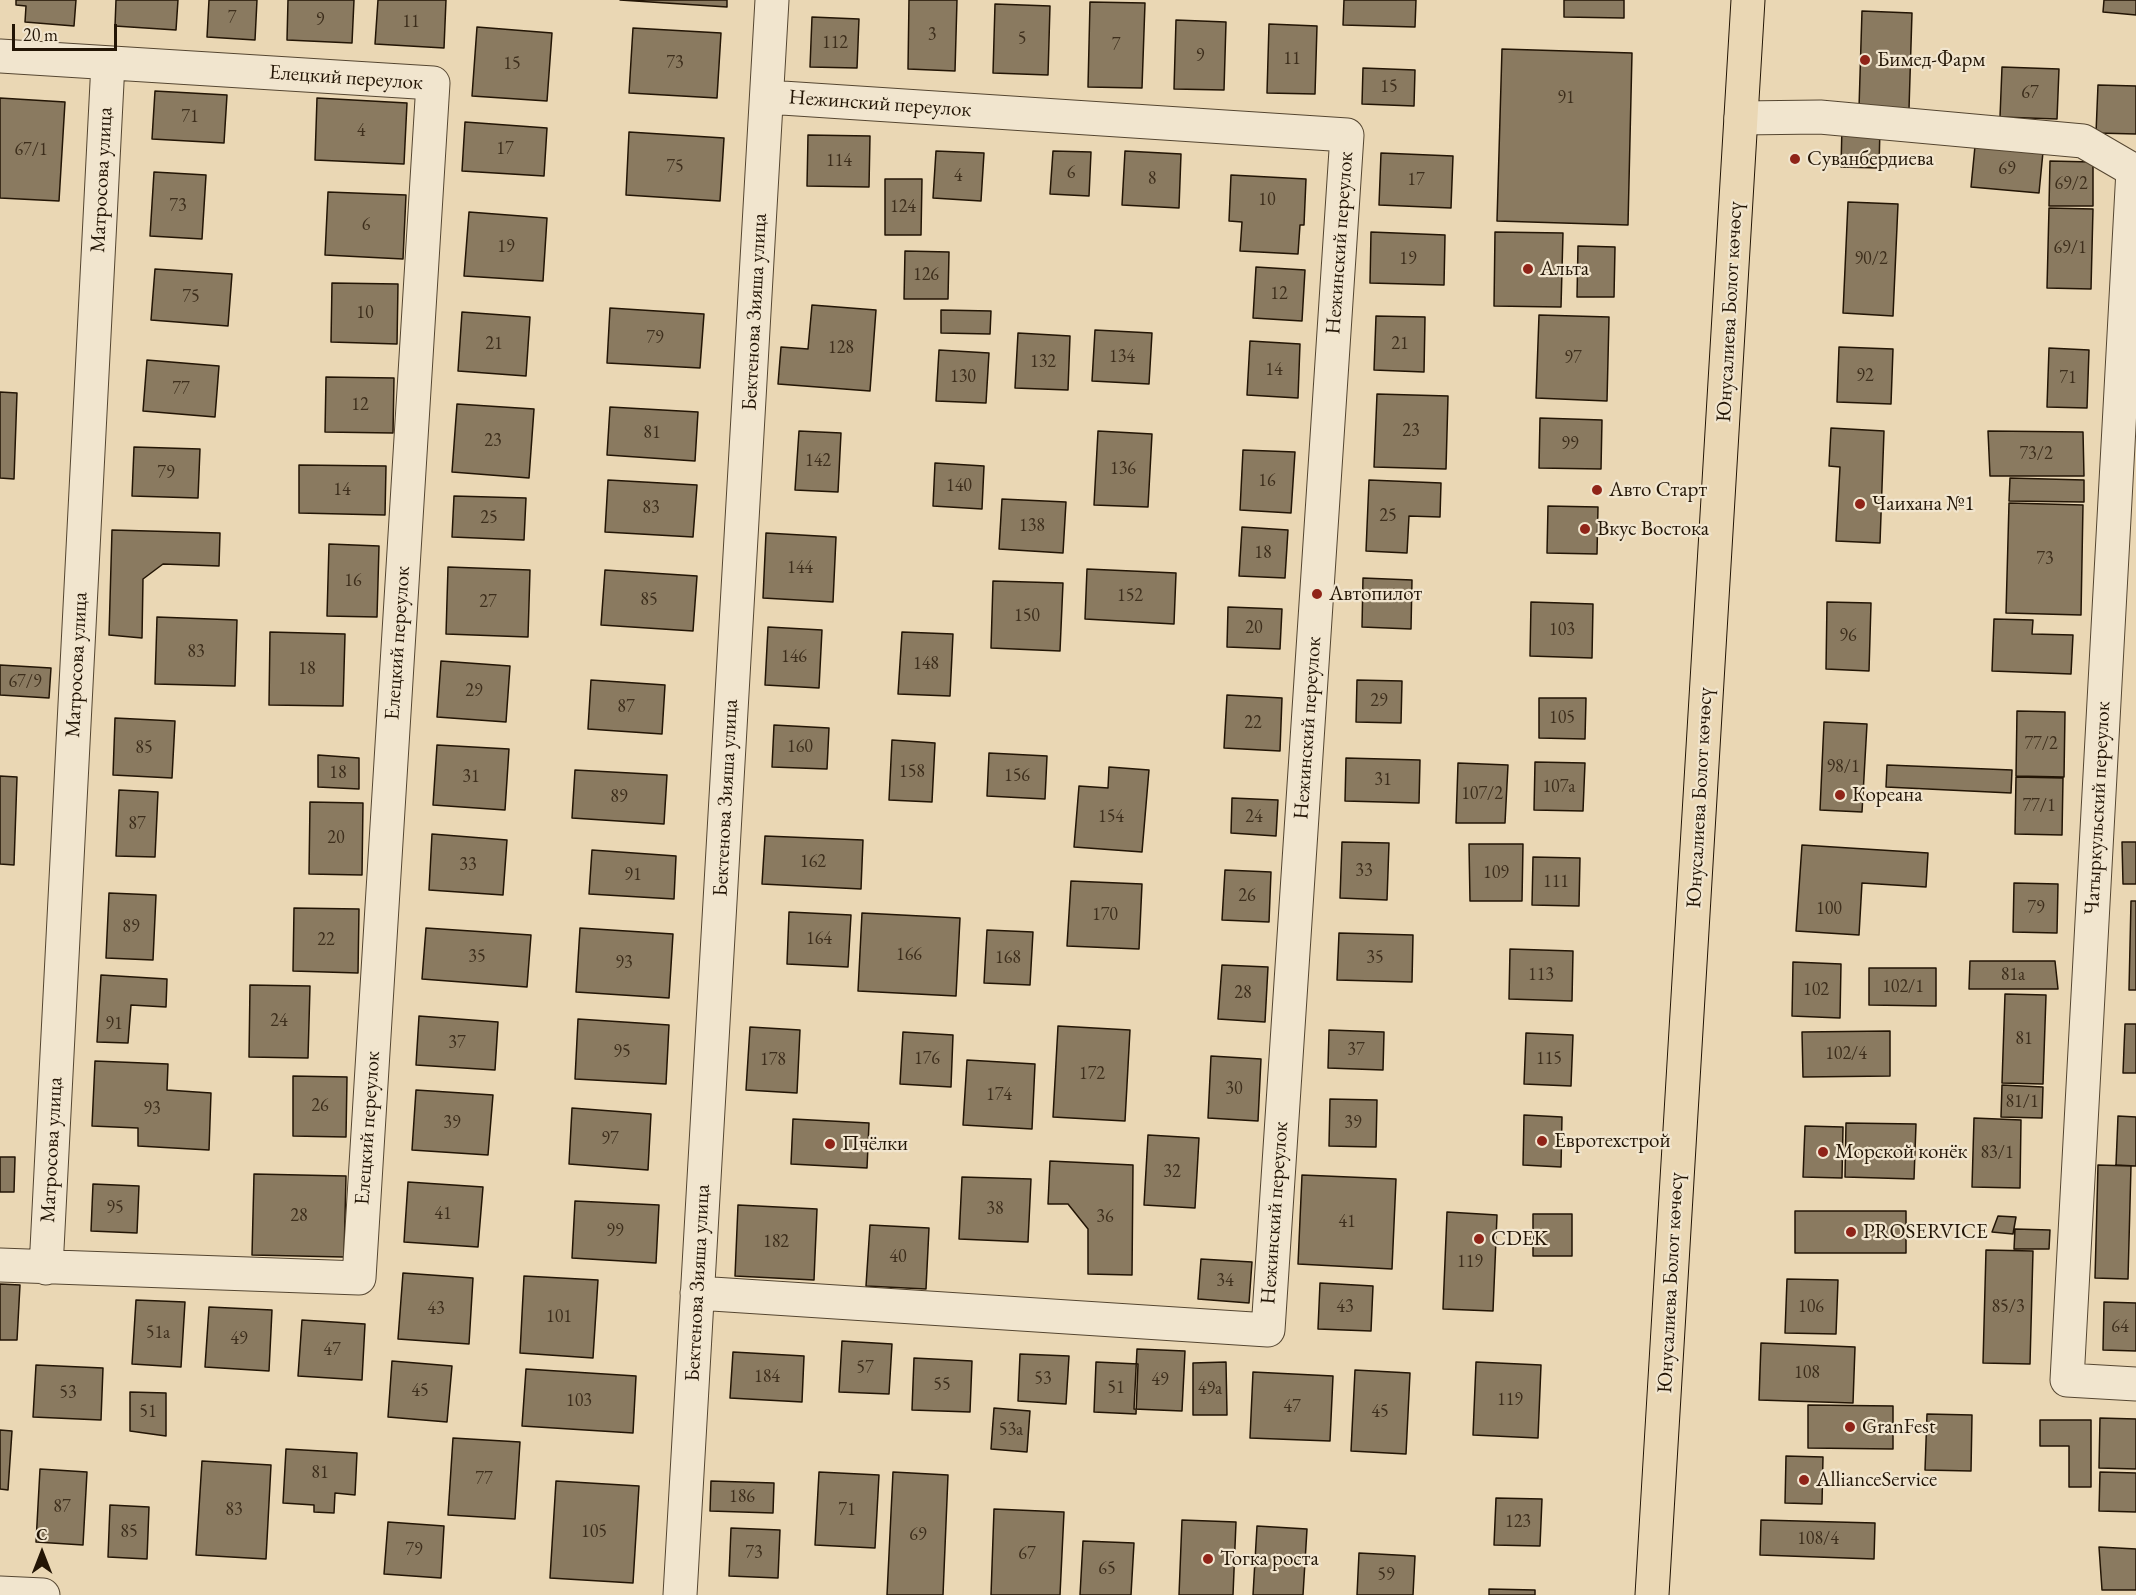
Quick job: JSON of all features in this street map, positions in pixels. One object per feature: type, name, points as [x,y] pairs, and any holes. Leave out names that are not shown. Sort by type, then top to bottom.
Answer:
[{"type":"main road","name":"Юнусалиева Болот көчөсү","points":[[1652,1595],[1748,0]]},
{"type":"street","name":"Бектенова Зияша улица","points":[[680,1595],[772,0]]},
{"type":"street","name":"Елецкий переулок","points":[[0,56],[433,82],[359,1278],[0,1265]]},
{"type":"street","name":"Матросова улица","points":[[46,1268],[108,63]]},
{"type":"street","name":"Нежинский переулок","points":[[697,1293],[1268,1330],[1347,135],[767,97]]},
{"type":"street","points":[[1742,118],[1820,117],[2083,141],[2134,170]]},
{"type":"street","name":"Чатыркульский переулок","points":[[2134,170],[2067,1380],[2136,1384]]},
{"type":"street","points":[[0,1593],[43,1595]]},
{"type":"building","points":[[16,0],[76,0],[74,26],[25,22],[26,6],[16,5]]},
{"type":"building","points":[[116,0],[178,0],[176,30],[115,26]]},
{"type":"building","points":[[209,0],[257,0],[255,40],[207,37]]},
{"type":"building","points":[[288,0],[354,0],[352,43],[287,40]]},
{"type":"building","points":[[378,0],[446,0],[444,48],[375,44]]},
{"type":"building","points":[[620,0],[727,0],[727,7]]},
{"type":"building","points":[[909,0],[957,0],[955,71],[908,69]]},
{"type":"building","points":[[1344,0],[1416,0],[1415,27],[1343,25]]},
{"type":"building","points":[[1564,0],[1624,0],[1624,18],[1564,17]]},
{"type":"building","points":[[2104,0],[2136,0],[2136,15],[2103,12]]},
{"type":"building","points":[[1090,2],[1145,3],[1142,88],[1088,87]]},
{"type":"building","points":[[995,4],[1050,6],[1048,75],[993,73]]},
{"type":"building","points":[[1862,11],[1912,13],[1909,109],[1859,108]]},
{"type":"building","points":[[812,17],[859,19],[857,68],[810,67]]},
{"type":"building","points":[[1176,20],[1226,22],[1224,90],[1174,89]]},
{"type":"building","points":[[1269,24],[1317,26],[1315,94],[1267,93]]},
{"type":"building","points":[[477,27],[552,33],[547,101],[472,96]]},
{"type":"building","points":[[633,28],[721,33],[717,98],[629,93]]},
{"type":"building","points":[[1502,49],[1632,53],[1628,225],[1497,221]]},
{"type":"building","points":[[2002,67],[2059,69],[2057,119],[2000,117]]},
{"type":"building","points":[[1363,68],[1415,70],[1414,106],[1362,104]]},
{"type":"building","points":[[2098,85],[2136,86],[2136,134],[2096,133]]},
{"type":"building","points":[[155,91],[227,95],[224,143],[152,139]]},
{"type":"building","points":[[0,98],[65,102],[59,201],[0,198]]},
{"type":"building","points":[[317,98],[407,103],[404,164],[315,160]]},
{"type":"building","points":[[465,122],[547,128],[544,176],[462,171]]},
{"type":"building","points":[[1842,126],[1880,127],[1879,168],[1841,167]]},
{"type":"building","points":[[629,132],[724,138],[720,201],[626,195]]},
{"type":"building","points":[[808,135],[870,136],[869,187],[807,186]]},
{"type":"building","points":[[1975,146],[2043,152],[2039,193],[1971,187]]},
{"type":"building","points":[[936,151],[984,153],[981,201],[933,198]]},
{"type":"building","points":[[1053,151],[1091,152],[1089,196],[1050,194]]},
{"type":"building","points":[[1125,151],[1181,154],[1179,208],[1122,205]]},
{"type":"building","points":[[1381,153],[1453,156],[1451,208],[1379,205]]},
{"type":"building","points":[[2050,161],[2093,162],[2093,206],[2049,206]]},
{"type":"building","points":[[154,172],[206,175],[202,239],[150,236]]},
{"type":"building","points":[[1231,175],[1306,179],[1304,225],[1300,225],[1298,254],[1240,251],[1242,222],[1229,221]]},
{"type":"building","points":[[885,179],[922,179],[921,235],[885,235]]},
{"type":"building","points":[[328,192],[406,195],[403,259],[325,255]]},
{"type":"building","points":[[1848,202],[1898,204],[1893,316],[1843,313]]},
{"type":"building","points":[[2049,208],[2093,209],[2091,289],[2047,288]]},
{"type":"building","points":[[469,212],[547,218],[543,281],[464,276]]},
{"type":"building","points":[[1371,232],[1445,235],[1444,285],[1370,283]]},
{"type":"building","name":"Альта","points":[[1495,232],[1563,233],[1561,307],[1494,306]]},
{"type":"building","points":[[1578,246],[1615,247],[1614,297],[1577,297]]},
{"type":"building","points":[[905,251],[949,252],[948,299],[904,299]]},
{"type":"building","points":[[1256,267],[1305,270],[1302,321],[1253,318]]},
{"type":"building","points":[[155,269],[232,274],[228,326],[151,320]]},
{"type":"building","points":[[332,283],[398,284],[397,344],[331,342]]},
{"type":"building","points":[[812,305],[876,310],[870,391],[778,384],[781,347],[808,349]]},
{"type":"building","points":[[610,308],[704,314],[700,368],[607,363]]},
{"type":"building","points":[[941,310],[991,311],[990,334],[941,333]]},
{"type":"building","points":[[462,312],[530,317],[526,376],[458,371]]},
{"type":"building","points":[[1539,315],[1609,317],[1607,401],[1536,398]]},
{"type":"building","points":[[1376,316],[1425,317],[1424,372],[1374,370]]},
{"type":"building","points":[[1095,330],[1152,333],[1149,384],[1092,381]]},
{"type":"building","points":[[1018,333],[1070,336],[1068,390],[1015,388]]},
{"type":"building","points":[[1250,341],[1300,344],[1298,398],[1247,395]]},
{"type":"building","points":[[1839,347],[1893,349],[1891,404],[1837,402]]},
{"type":"building","points":[[2049,348],[2089,350],[2087,408],[2047,407]]},
{"type":"building","points":[[939,350],[989,353],[986,403],[936,401]]},
{"type":"building","points":[[147,360],[219,366],[215,417],[143,411]]},
{"type":"building","points":[[326,377],[394,378],[393,433],[325,432]]},
{"type":"building","points":[[0,392],[17,393],[14,479],[0,478]]},
{"type":"building","points":[[1377,394],[1448,396],[1446,469],[1374,467]]},
{"type":"building","points":[[457,404],[534,409],[529,478],[452,472]]},
{"type":"building","points":[[610,407],[698,412],[695,461],[607,455]]},
{"type":"building","points":[[1540,418],[1602,420],[1601,469],[1539,468]]},
{"type":"building","name":"Чаихана №1","points":[[1831,428],[1884,431],[1880,543],[1836,541],[1840,467],[1829,466]]},
{"type":"building","points":[[799,431],[841,433],[838,492],[795,490]]},
{"type":"building","points":[[1098,431],[1152,434],[1148,507],[1094,505]]},
{"type":"building","points":[[1988,431],[2083,432],[2084,476],[1990,476]]},
{"type":"building","points":[[134,447],[200,449],[198,498],[132,496]]},
{"type":"building","points":[[1243,450],[1295,452],[1291,513],[1240,510]]},
{"type":"building","points":[[935,463],[984,466],[982,509],[933,506]]},
{"type":"building","points":[[299,465],[386,466],[385,515],[299,513]]},
{"type":"building","points":[[2010,478],[2084,480],[2084,502],[2009,501]]},
{"type":"building","points":[[608,480],[697,485],[693,537],[605,532]]},
{"type":"building","points":[[1369,480],[1441,483],[1440,517],[1409,516],[1407,553],[1366,551]]},
{"type":"building","points":[[454,496],[526,498],[524,540],[452,537]]},
{"type":"building","points":[[1002,499],[1066,502],[1063,553],[999,549]]},
{"type":"building","points":[[2009,503],[2083,505],[2081,615],[2006,613]]},
{"type":"building","points":[[1548,506],[1598,507],[1597,554],[1547,553]]},
{"type":"building","points":[[1242,527],[1288,530],[1285,578],[1239,576]]},
{"type":"building","points":[[112,530],[220,533],[219,566],[163,564],[143,579],[142,638],[109,635]]},
{"type":"building","points":[[766,533],[836,537],[833,602],[763,598]]},
{"type":"building","points":[[329,544],[379,546],[377,617],[327,616]]},
{"type":"building","points":[[448,567],[530,570],[528,637],[446,634]]},
{"type":"building","points":[[1087,569],[1176,573],[1174,624],[1085,619]]},
{"type":"building","points":[[605,570],[697,576],[693,631],[601,625]]},
{"type":"building","points":[[1363,578],[1412,580],[1411,629],[1362,627]]},
{"type":"building","points":[[993,581],[1063,583],[1060,651],[991,648]]},
{"type":"building","points":[[1531,602],[1593,604],[1592,658],[1530,656]]},
{"type":"building","points":[[1827,602],[1871,603],[1869,671],[1826,669]]},
{"type":"building","points":[[1228,607],[1282,609],[1280,649],[1227,647]]},
{"type":"building","points":[[157,617],[237,620],[235,686],[155,684]]},
{"type":"building","points":[[1994,619],[2033,620],[2032,634],[2073,635],[2071,674],[1992,671]]},
{"type":"building","points":[[768,627],[822,630],[819,688],[765,685]]},
{"type":"building","points":[[270,632],[345,634],[343,706],[269,705]]},
{"type":"building","points":[[902,632],[953,634],[950,696],[898,694]]},
{"type":"building","points":[[441,661],[510,666],[506,722],[437,717]]},
{"type":"building","points":[[0,665],[51,668],[49,698],[0,695]]},
{"type":"building","points":[[591,680],[665,685],[662,734],[588,729]]},
{"type":"building","points":[[1357,680],[1402,681],[1401,723],[1356,722]]},
{"type":"building","points":[[1227,695],[1282,698],[1280,751],[1224,748]]},
{"type":"building","points":[[1539,698],[1586,698],[1585,739],[1539,738]]},
{"type":"building","points":[[2017,711],[2065,712],[2064,777],[2016,776]]},
{"type":"building","points":[[115,718],[175,721],[172,778],[113,775]]},
{"type":"building","points":[[1824,722],[1867,724],[1862,812],[1820,810]]},
{"type":"building","points":[[774,725],[829,728],[827,769],[772,767]]},
{"type":"building","points":[[892,740],[935,743],[932,802],[889,800]]},
{"type":"building","points":[[437,745],[509,749],[505,810],[433,805]]},
{"type":"building","points":[[989,753],[1047,756],[1045,799],[987,796]]},
{"type":"building","points":[[318,755],[359,758],[359,789],[318,787]]},
{"type":"building","points":[[1346,758],[1420,760],[1419,803],[1345,801]]},
{"type":"building","points":[[1535,762],[1585,763],[1583,811],[1534,810]]},
{"type":"building","points":[[1458,763],[1508,765],[1505,823],[1456,823]]},
{"type":"building","points":[[1887,765],[2012,770],[2011,793],[1886,787]]},
{"type":"building","points":[[1109,767],[1149,770],[1142,852],[1074,847],[1079,786],[1108,788]]},
{"type":"building","points":[[575,770],[667,775],[664,824],[572,818]]},
{"type":"building","points":[[0,776],[17,777],[14,865],[0,864]]},
{"type":"building","points":[[2016,777],[2063,778],[2062,835],[2015,834]]},
{"type":"building","points":[[119,790],[158,792],[155,857],[116,856]]},
{"type":"building","points":[[1232,798],[1278,800],[1276,836],[1231,833]]},
{"type":"building","points":[[310,802],[363,803],[362,875],[309,874]]},
{"type":"building","points":[[432,834],[507,840],[503,895],[429,890]]},
{"type":"building","points":[[765,836],[863,840],[861,889],[762,884]]},
{"type":"building","points":[[1342,842],[1389,843],[1387,900],[1340,898]]},
{"type":"building","points":[[2122,842],[2136,842],[2136,884],[2123,884]]},
{"type":"building","points":[[1469,844],[1523,844],[1522,901],[1470,901]]},
{"type":"building","points":[[1802,845],[1928,853],[1926,887],[1862,883],[1859,935],[1796,931]]},
{"type":"building","points":[[592,850],[676,856],[674,899],[589,894]]},
{"type":"building","points":[[1533,857],[1580,858],[1579,906],[1532,905]]},
{"type":"building","points":[[1225,870],[1271,872],[1269,922],[1222,920]]},
{"type":"building","points":[[1071,881],[1142,884],[1139,949],[1067,946]]},
{"type":"building","points":[[2014,883],[2058,884],[2057,933],[2013,932]]},
{"type":"building","points":[[109,893],[156,895],[153,960],[106,958]]},
{"type":"building","points":[[2131,901],[2136,901],[2136,990],[2129,990]]},
{"type":"building","points":[[294,908],[359,909],[358,973],[293,971]]},
{"type":"building","points":[[789,912],[851,915],[848,967],[787,964]]},
{"type":"building","points":[[862,913],[960,918],[956,996],[858,991]]},
{"type":"building","points":[[426,928],[531,935],[527,987],[422,979]]},
{"type":"building","points":[[580,928],[673,934],[669,998],[576,992]]},
{"type":"building","points":[[987,930],[1033,932],[1030,985],[984,983]]},
{"type":"building","points":[[1339,933],[1413,935],[1412,982],[1337,980]]},
{"type":"building","points":[[1510,949],[1573,951],[1572,1001],[1509,999]]},
{"type":"building","points":[[1970,961],[2055,961],[2058,989],[1969,989]]},
{"type":"building","points":[[1793,962],[1841,964],[1840,1018],[1792,1016]]},
{"type":"building","points":[[1222,965],[1268,967],[1265,1022],[1218,1019]]},
{"type":"building","points":[[1869,968],[1936,968],[1936,1006],[1869,1005]]},
{"type":"building","points":[[101,975],[167,979],[166,1007],[131,1005],[128,1043],[97,1042]]},
{"type":"building","points":[[250,985],[310,986],[308,1058],[249,1057]]},
{"type":"building","points":[[2005,994],[2046,995],[2043,1084],[2002,1083]]},
{"type":"building","points":[[419,1016],[498,1022],[495,1070],[416,1065]]},
{"type":"building","points":[[578,1019],[669,1025],[666,1084],[575,1079]]},
{"type":"building","points":[[2125,1024],[2136,1024],[2136,1073],[2123,1073]]},
{"type":"building","points":[[1058,1026],[1130,1030],[1125,1121],[1053,1117]]},
{"type":"building","points":[[750,1027],[800,1030],[797,1093],[746,1090]]},
{"type":"building","points":[[1329,1030],[1384,1032],[1383,1070],[1328,1068]]},
{"type":"building","points":[[1890,1031],[1890,1076],[1803,1077],[1802,1032]]},
{"type":"building","points":[[903,1032],[953,1035],[951,1087],[900,1084]]},
{"type":"building","points":[[1526,1033],[1573,1035],[1571,1086],[1524,1084]]},
{"type":"building","points":[[1211,1056],[1261,1059],[1258,1121],[1208,1118]]},
{"type":"building","points":[[967,1060],[1035,1064],[1032,1129],[963,1125]]},
{"type":"building","points":[[95,1061],[168,1064],[167,1090],[211,1093],[209,1150],[138,1146],[138,1128],[92,1126]]},
{"type":"building","points":[[293,1076],[347,1077],[346,1137],[293,1136]]},
{"type":"building","points":[[2002,1085],[2043,1087],[2042,1118],[2001,1117]]},
{"type":"building","points":[[416,1090],[493,1095],[488,1155],[412,1150]]},
{"type":"building","points":[[1330,1099],[1377,1100],[1376,1147],[1329,1146]]},
{"type":"building","points":[[572,1108],[651,1114],[648,1170],[569,1164]]},
{"type":"building","name":"Евротехстрой","points":[[1524,1115],[1562,1117],[1561,1167],[1523,1165]]},
{"type":"building","points":[[2118,1116],[2136,1117],[2136,1166],[2116,1165]]},
{"type":"building","points":[[1974,1118],[2021,1120],[2020,1188],[1972,1187]]},
{"type":"building","name":"Пчёлки","points":[[793,1119],[869,1123],[867,1168],[791,1164]]},
{"type":"building","points":[[1846,1123],[1916,1124],[1914,1179],[1845,1177]]},
{"type":"building","name":"Морской конёк","points":[[1805,1126],[1843,1127],[1842,1178],[1803,1177]]},
{"type":"building","points":[[1148,1135],[1199,1138],[1195,1208],[1144,1205]]},
{"type":"building","points":[[0,1157],[15,1157],[14,1192],[0,1192]]},
{"type":"building","points":[[1050,1161],[1133,1165],[1132,1275],[1088,1274],[1088,1229],[1068,1204],[1048,1204]]},
{"type":"building","points":[[2098,1165],[2131,1166],[2128,1279],[2095,1278]]},
{"type":"building","points":[[254,1174],[346,1176],[344,1257],[252,1255]]},
{"type":"building","points":[[1302,1175],[1396,1179],[1392,1269],[1298,1264]]},
{"type":"building","points":[[962,1177],[1031,1179],[1028,1242],[959,1239]]},
{"type":"building","points":[[408,1182],[483,1187],[478,1247],[404,1242]]},
{"type":"building","points":[[93,1184],[139,1186],[137,1233],[91,1231]]},
{"type":"building","points":[[575,1201],[659,1205],[656,1263],[572,1258]]},
{"type":"building","points":[[738,1205],[817,1209],[814,1280],[735,1276]]},
{"type":"building","name":"PROSERVICE","points":[[1795,1211],[1906,1211],[1906,1253],[1795,1253]]},
{"type":"building","points":[[1447,1212],[1497,1215],[1493,1311],[1443,1309]]},
{"type":"building","points":[[1533,1214],[1572,1214],[1572,1256],[1533,1256]]},
{"type":"building","points":[[1998,1216],[2016,1217],[2013,1234],[1992,1232]]},
{"type":"building","points":[[870,1225],[929,1228],[926,1289],[866,1286]]},
{"type":"building","points":[[2015,1229],[2050,1230],[2049,1249],[2014,1249]]},
{"type":"building","points":[[1986,1250],[2033,1251],[2030,1364],[1983,1363]]},
{"type":"building","points":[[1201,1259],[1252,1262],[1249,1303],[1198,1299]]},
{"type":"building","points":[[403,1273],[473,1278],[469,1344],[398,1339]]},
{"type":"building","points":[[524,1276],[598,1280],[593,1358],[520,1353]]},
{"type":"building","points":[[1787,1279],[1838,1280],[1836,1334],[1785,1333]]},
{"type":"building","points":[[1320,1283],[1373,1286],[1371,1331],[1318,1329]]},
{"type":"building","points":[[0,1284],[20,1285],[17,1340],[0,1340]]},
{"type":"building","points":[[136,1300],[185,1302],[181,1367],[132,1364]]},
{"type":"building","points":[[2104,1302],[2136,1303],[2136,1351],[2103,1350]]},
{"type":"building","points":[[209,1307],[272,1310],[269,1371],[205,1367]]},
{"type":"building","points":[[302,1320],[365,1324],[362,1380],[298,1376]]},
{"type":"building","points":[[842,1341],[892,1344],[889,1394],[839,1392]]},
{"type":"building","points":[[1761,1343],[1855,1347],[1853,1403],[1759,1400]]},
{"type":"building","points":[[1137,1349],[1185,1351],[1182,1411],[1134,1409]]},
{"type":"building","points":[[733,1352],[804,1356],[802,1402],[730,1398]]},
{"type":"building","points":[[1020,1354],[1069,1356],[1066,1404],[1018,1401]]},
{"type":"building","points":[[914,1358],[972,1361],[970,1412],[912,1410]]},
{"type":"building","points":[[392,1361],[452,1366],[447,1422],[388,1417]]},
{"type":"building","points":[[1096,1362],[1138,1364],[1136,1414],[1094,1412]]},
{"type":"building","points":[[1226,1362],[1227,1415],[1193,1415],[1193,1363]]},
{"type":"building","points":[[1476,1362],[1541,1365],[1538,1438],[1473,1435]]},
{"type":"building","points":[[36,1365],[103,1368],[101,1420],[33,1417]]},
{"type":"building","points":[[526,1369],[636,1376],[633,1433],[522,1426]]},
{"type":"building","points":[[1355,1370],[1410,1373],[1406,1454],[1351,1451]]},
{"type":"building","points":[[1253,1372],[1333,1376],[1330,1441],[1250,1438]]},
{"type":"building","points":[[130,1392],[166,1393],[166,1436],[130,1431]]},
{"type":"building","name":"GranFest","points":[[1808,1405],[1893,1406],[1893,1449],[1808,1448]]},
{"type":"building","points":[[994,1408],[1030,1411],[1027,1452],[991,1449]]},
{"type":"building","points":[[1927,1414],[1972,1415],[1971,1471],[1925,1470]]},
{"type":"building","points":[[2100,1418],[2136,1419],[2136,1469],[2099,1468]]},
{"type":"building","points":[[2040,1420],[2091,1420],[2091,1487],[2069,1487],[2069,1446],[2040,1446]]},
{"type":"building","points":[[0,1430],[12,1431],[8,1490],[0,1489]]},
{"type":"building","points":[[453,1438],[520,1442],[515,1519],[448,1515]]},
{"type":"building","points":[[286,1449],[357,1453],[355,1495],[335,1493],[334,1513],[314,1512],[314,1505],[283,1503]]},
{"type":"building","name":"AllianceService","points":[[1786,1456],[1823,1457],[1822,1504],[1785,1503]]},
{"type":"building","points":[[202,1461],[271,1465],[266,1559],[196,1555]]},
{"type":"building","points":[[40,1469],[87,1472],[83,1545],[36,1542]]},
{"type":"building","points":[[819,1472],[879,1475],[875,1548],[815,1545]]},
{"type":"building","points":[[893,1472],[948,1475],[943,1595],[887,1595]]},
{"type":"building","points":[[2100,1472],[2136,1473],[2136,1512],[2099,1511]]},
{"type":"building","points":[[556,1481],[639,1486],[633,1583],[550,1578]]},
{"type":"building","points":[[711,1481],[774,1483],[773,1513],[710,1511]]},
{"type":"building","points":[[1496,1498],[1542,1499],[1540,1546],[1494,1545]]},
{"type":"building","points":[[110,1505],[149,1507],[147,1559],[108,1557]]},
{"type":"building","points":[[994,1509],[1064,1512],[1060,1595],[991,1595]]},
{"type":"building","name":"Тогка роста","points":[[1182,1520],[1236,1522],[1233,1595],[1179,1595]]},
{"type":"building","points":[[1761,1520],[1875,1523],[1874,1559],[1760,1555]]},
{"type":"building","points":[[388,1522],[444,1526],[441,1578],[384,1574]]},
{"type":"building","points":[[1257,1526],[1307,1529],[1303,1595],[1253,1595]]},
{"type":"building","points":[[731,1528],[780,1530],[778,1578],[729,1576]]},
{"type":"building","points":[[1083,1541],[1134,1543],[1131,1595],[1080,1595]]},
{"type":"building","points":[[2099,1547],[2136,1549],[2136,1590],[2102,1590]]},
{"type":"building","points":[[1359,1553],[1415,1556],[1413,1595],[1357,1595]]},
{"type":"building","points":[[1489,1589],[1535,1590],[1535,1595],[1489,1595]]},
{"type":"place","name":"Бимед-Фарм","points":[[1865,60]]},
{"type":"place","name":"Суванбердиева","points":[[1795,159]]},
{"type":"place","name":"Альта","points":[[1528,269]]},
{"type":"place","name":"Авто Старт","points":[[1597,490]]},
{"type":"place","name":"Чаихана №1","points":[[1860,504]]},
{"type":"place","name":"Вкус Востока","points":[[1585,529]]},
{"type":"place","name":"Автопилот","points":[[1317,594]]},
{"type":"place","name":"Кореана","points":[[1840,795]]},
{"type":"place","name":"Евротехстрой","points":[[1542,1141]]},
{"type":"place","name":"Пчёлки","points":[[830,1144]]},
{"type":"place","name":"Морской конёк","points":[[1823,1152]]},
{"type":"place","name":"PROSERVICE","points":[[1851,1232]]},
{"type":"place","name":"CDEK","points":[[1479,1239]]},
{"type":"place","name":"GranFest","points":[[1850,1427]]},
{"type":"place","name":"AllianceService","points":[[1804,1480]]},
{"type":"place","name":"Тогка роста","points":[[1208,1559]]}]
